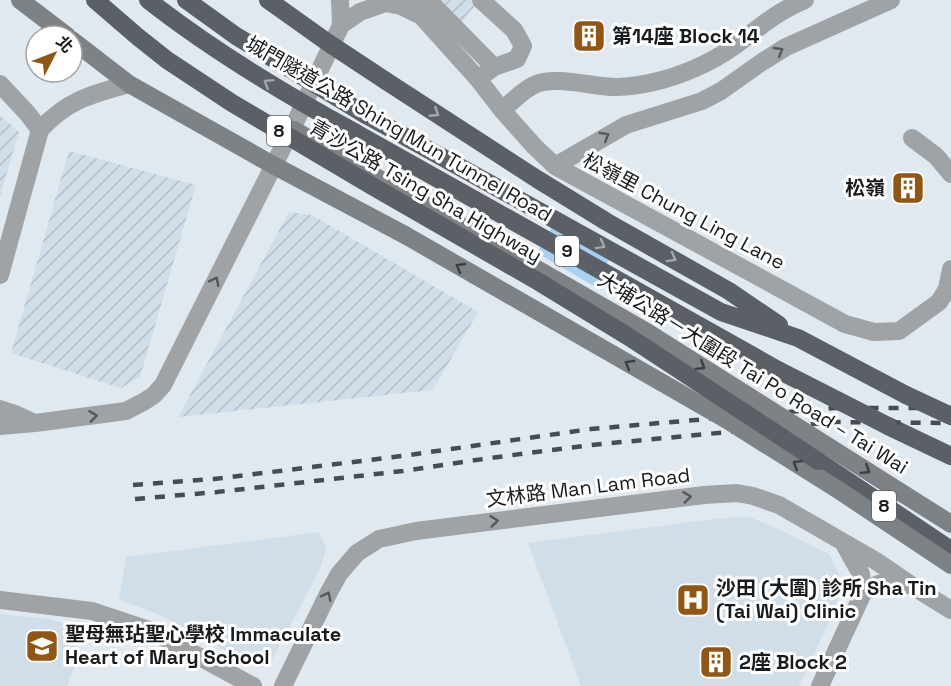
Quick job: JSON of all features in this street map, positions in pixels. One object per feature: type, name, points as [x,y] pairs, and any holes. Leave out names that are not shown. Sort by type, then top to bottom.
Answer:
[{"type":"highway","name":"青沙公路 Tsing Sha Highway","points":[[95,0],[167,60],[232,103],[629,337],[951,550]]},
{"type":"highway","name":"城門隧道公路 Shing Mun Tunnel Road","points":[[148,0],[202,40],[300,102],[739,349],[951,456]]},
{"type":"highway","name":"城門隧道公路 Shing Mun Tunnel Road","points":[[186,0],[255,48],[419,146],[721,312],[798,338],[951,416]]},
{"type":"highway","points":[[268,0],[327,42],[527,172],[607,222],[729,291],[798,338]]},
{"type":"main road","points":[[20,0],[51,24]]},
{"type":"main road","name":"大埔公路－大圍段 Tai Po Road – Tai Wai","points":[[100,0],[141,33],[193,69],[292,129],[647,332],[951,524]]},
{"type":"main road","points":[[84,49],[129,84],[273,165],[405,235],[727,420],[840,491],[951,566]]},
{"type":"street","points":[[0,426],[126,411],[154,395],[163,385],[292,129],[341,25],[340,0]]},
{"type":"street","name":"松嶺里 Chung Ling Lane","points":[[407,0],[425,8],[502,110],[534,147],[555,166],[845,324],[874,332],[900,331],[939,302],[947,289],[951,269]]},
{"type":"street","points":[[478,79],[494,67],[517,59],[523,46],[514,30],[481,0]]},
{"type":"street","points":[[502,110],[533,85],[547,81],[617,87],[663,80],[706,63],[771,18],[805,0]]},
{"type":"street","points":[[555,166],[626,125],[702,101],[721,91],[786,47],[891,0]]},
{"type":"street","name":"松嶺里 Chung Ling Lane","points":[[341,25],[360,12],[385,3],[425,8]]},
{"type":"street","points":[[425,8],[494,67]]},
{"type":"street","points":[[0,84],[40,130]]},
{"type":"street","points":[[0,275],[40,130],[52,117],[78,100],[129,84]]},
{"type":"street","points":[[912,138],[936,156],[951,174]]},
{"type":"street","points":[[0,409],[35,423]]},
{"type":"street","name":"文林路 Man Lam Road","points":[[283,686],[339,574],[357,553],[379,539],[416,531],[723,493],[745,494],[779,505],[876,561],[951,610]]},
{"type":"street","points":[[842,541],[861,574],[863,593]]},
{"type":"street","points":[[820,686],[863,593],[876,584],[888,582],[914,587]]},
{"type":"street","points":[[0,600],[92,611],[152,631],[253,686]]},
{"type":"shaded area","points":[[439,0],[476,0],[477,3],[460,25]]},
{"type":"shaded area","points":[[0,115],[19,132],[0,196]]},
{"type":"shaded area","points":[[69,151],[196,185],[140,377],[121,388],[11,353]]},
{"type":"shaded area","points":[[289,212],[312,215],[478,312],[433,390],[178,417]]},
{"type":"shaded area","points":[[559,215],[616,248],[594,286],[537,253]]},
{"type":"shaded area","name":"沙田 (大圍) 診所 Sha Tin (Tai Wai) Clinic","points":[[749,517],[829,554],[840,576],[840,591],[835,609],[799,686],[581,686],[528,543],[722,518]]},
{"type":"shaded area","points":[[319,532],[326,548],[320,569],[268,667],[258,668],[158,614],[119,600],[126,557]]},
{"type":"shaded area","name":"聖母無玷聖心學校 Immaculate Heart of Mary School","points":[[0,614],[47,619],[80,627],[75,665],[67,686],[0,686]]},
{"type":"railway","points":[[133,485],[214,479],[402,456],[591,429],[834,408],[951,408]]},
{"type":"railway","points":[[135,499],[403,471],[591,445],[834,422],[951,423]]},
{"type":"place","name":"第14座 Block 14","points":[[589,36]]},
{"type":"place","name":"松嶺","points":[[908,188]]},
{"type":"place","name":"沙田 (大圍) 診所 Sha Tin (Tai Wai) Clinic","points":[[693,600]]},
{"type":"place","name":"聖母無玷聖心學校 Immaculate Heart of Mary School","points":[[42,646]]},
{"type":"place","name":"2座 Block 2","points":[[716,662]]}]
